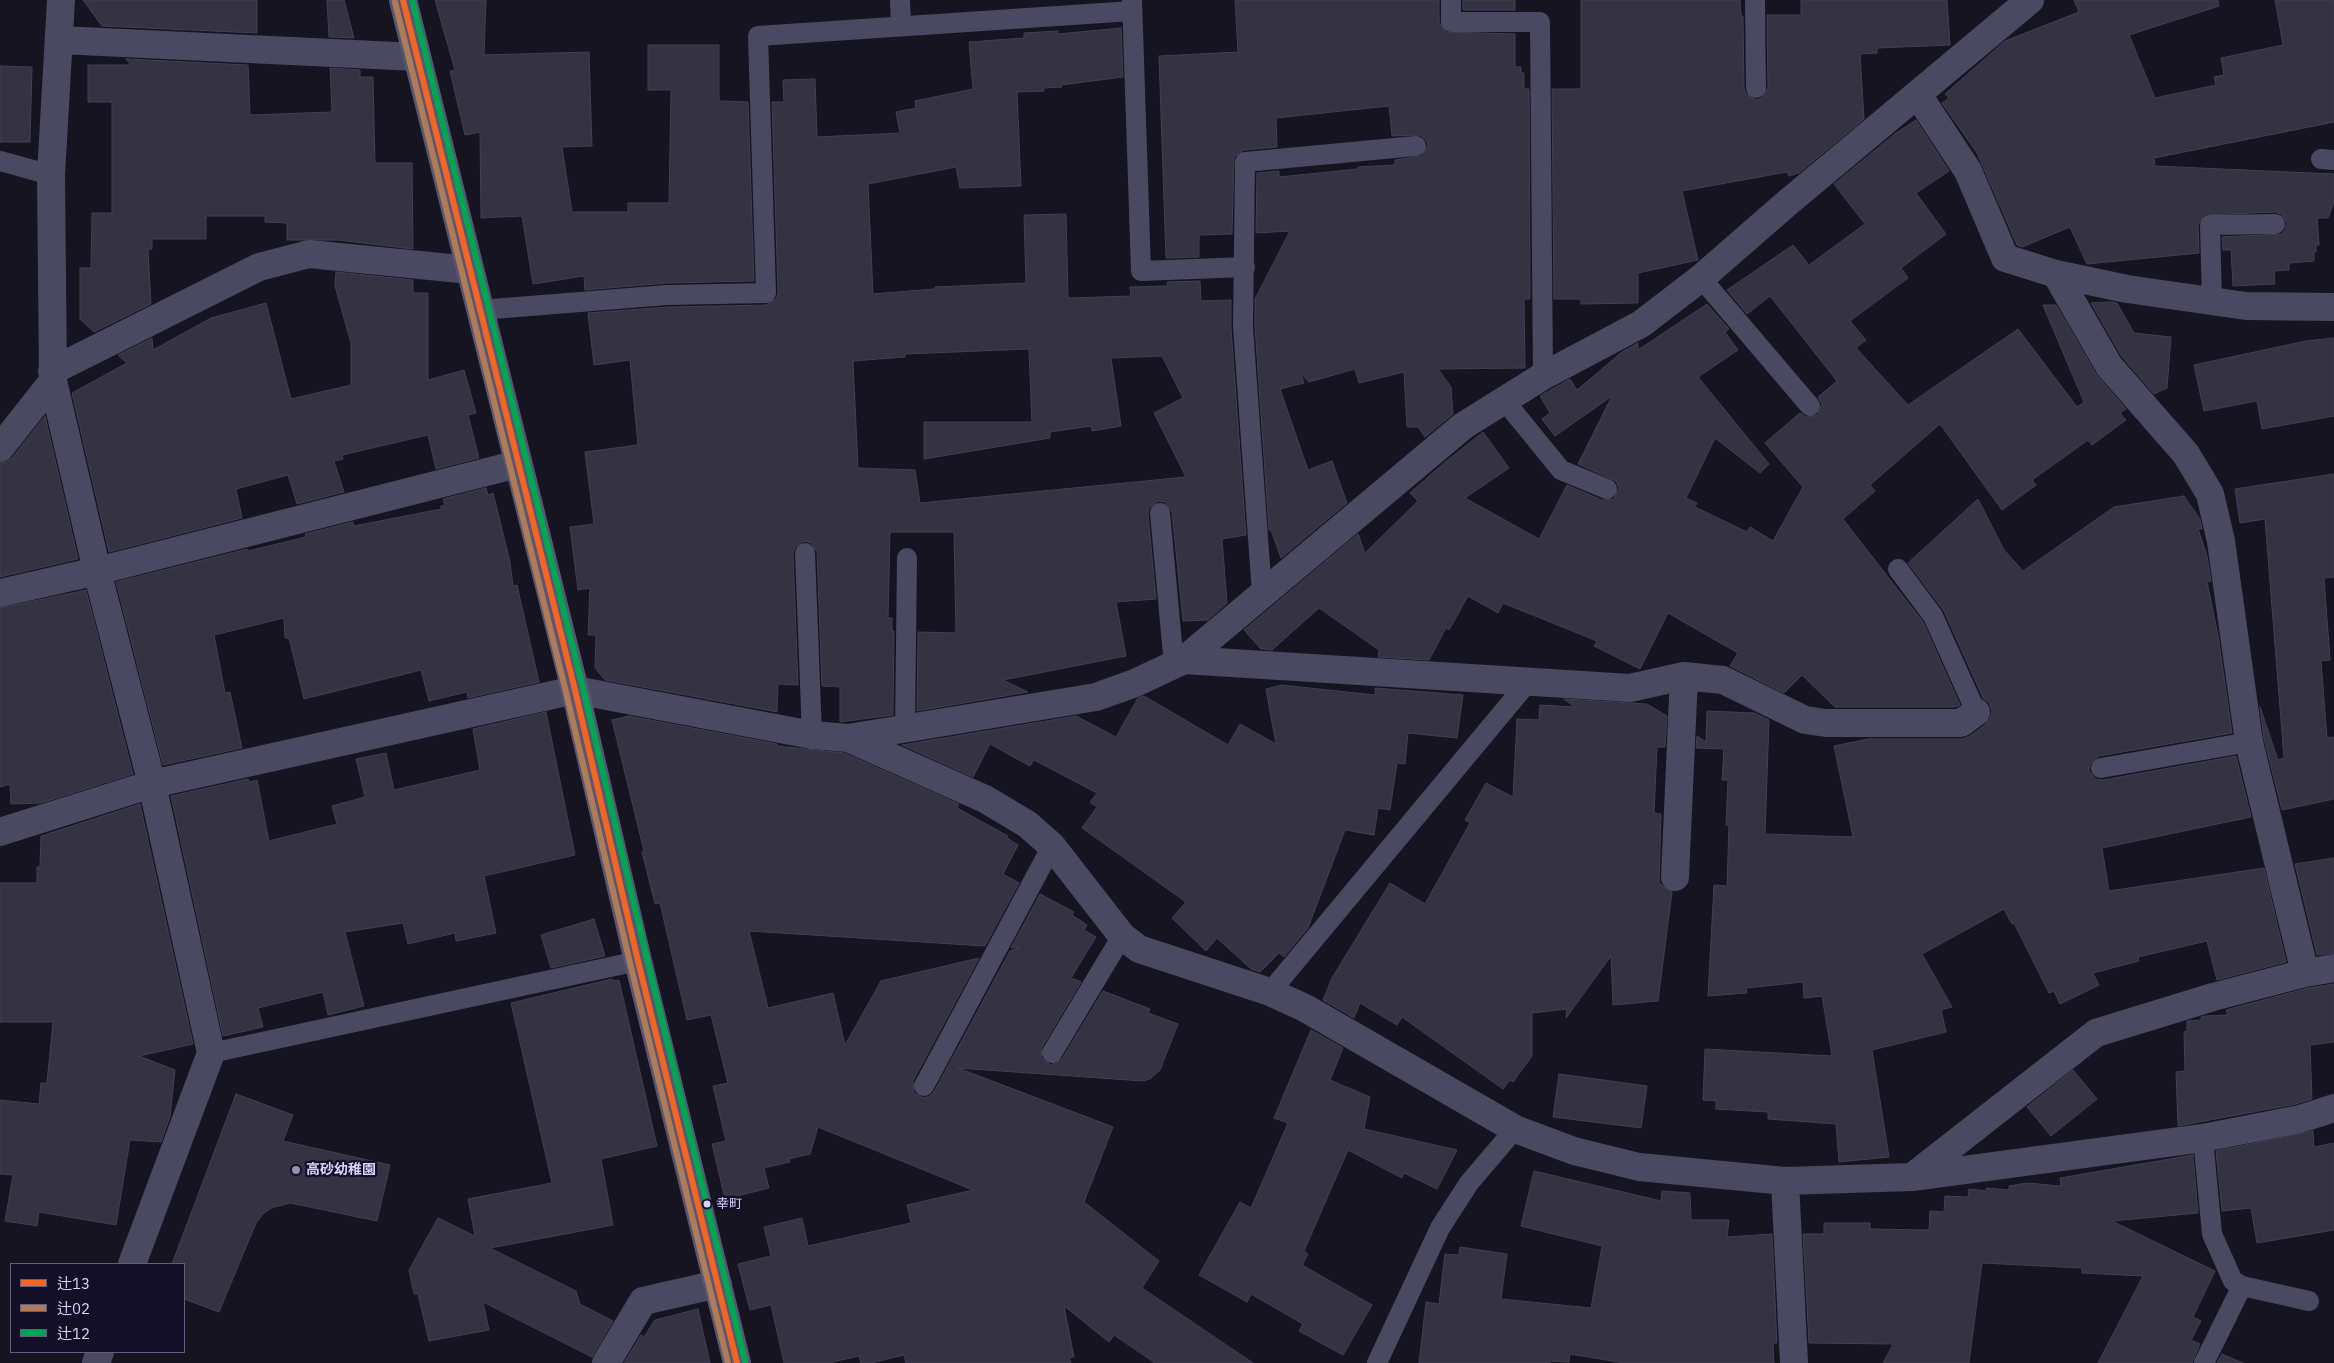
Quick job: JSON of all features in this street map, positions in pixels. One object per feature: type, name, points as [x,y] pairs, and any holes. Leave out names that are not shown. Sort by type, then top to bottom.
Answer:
[{"type":"main road","points":[[402,0],[575,690],[638,960],[737,1363]]},
{"type":"street","points":[[62,0],[51,175],[52,376],[97,571],[152,784],[211,1053],[132,1263]]},
{"type":"street","points":[[0,832],[152,784],[575,690],[812,735],[848,738],[1096,697],[1135,684],[1179,662],[1462,426],[1543,376],[1641,324],[1701,278],[1786,204],[2030,0]]},
{"type":"street","points":[[60,40],[417,57]]},
{"type":"street","points":[[1918,95],[1968,171],[2005,258],[2056,274],[2127,289],[2246,306],[2334,307]]},
{"type":"street","points":[[0,448],[52,376],[259,267],[309,254],[470,270]]},
{"type":"street","points":[[2056,274],[2109,366],[2186,454],[2210,494],[2222,541],[2249,742],[2305,974]]},
{"type":"street","points":[[0,593],[97,571],[518,464]]},
{"type":"street","points":[[1179,662],[1630,688],[1684,676],[1723,680],[1805,720],[1826,723],[1961,723],[1976,712]]},
{"type":"street","points":[[1675,877],[1684,676]]},
{"type":"street","points":[[848,738],[985,799],[1027,824],[1052,846],[1122,936],[1139,949],[1270,992],[1305,1008],[1515,1129],[1574,1150],[1639,1167],[1785,1181],[1912,1177],[2203,1138],[2300,1119],[2334,1108]]},
{"type":"street","points":[[1912,1177],[2096,1033],[2213,997],[2334,968]]},
{"type":"street","points":[[1785,1181],[1794,1363]]},
{"type":"street","points":[[606,1363],[643,1301],[718,1284]]},
{"type":"lane","points":[[900,0],[901,26]]},
{"type":"lane","points":[[1451,0],[1451,22],[1540,22],[1543,376]]},
{"type":"lane","points":[[1755,0],[1756,88]]},
{"type":"lane","points":[[480,310],[667,295],[766,293],[758,36],[1132,6],[1142,271],[1245,267]]},
{"type":"lane","points":[[1262,594],[1243,327],[1245,162],[1416,146]]},
{"type":"lane","points":[[0,161],[51,175]]},
{"type":"lane","points":[[2212,301],[2210,225],[2275,224]]},
{"type":"lane","points":[[1701,278],[1810,406]]},
{"type":"lane","points":[[1504,400],[1561,470],[1607,489]]},
{"type":"lane","points":[[1160,513],[1179,662]]},
{"type":"lane","points":[[805,553],[812,735]]},
{"type":"lane","points":[[905,728],[907,558]]},
{"type":"lane","points":[[1898,569],[1933,616],[1976,712]]},
{"type":"lane","points":[[1270,992],[1528,682]]},
{"type":"lane","points":[[2101,768],[2249,742]]},
{"type":"lane","points":[[924,1086],[1052,846]]},
{"type":"lane","points":[[1052,1053],[1122,936]]},
{"type":"lane","points":[[211,1053],[638,960]]},
{"type":"lane","points":[[1377,1363],[1440,1228],[1469,1183],[1515,1129]]},
{"type":"lane","points":[[2203,1138],[2212,1234],[2233,1281],[2242,1286],[2309,1301]]},
{"type":"lane","points":[[2204,1363],[2242,1286]]},
{"type":"building","points":[[83,0],[257,0],[257,33],[102,26]]},
{"type":"building","points":[[327,0],[344,0],[354,38],[329,37]]},
{"type":"building","points":[[435,0],[486,0],[484,55],[589,52],[592,146],[562,147],[572,212],[628,212],[628,203],[669,203],[671,90],[648,90],[648,45],[719,45],[719,101],[748,102],[754,281],[667,283],[585,290],[584,276],[533,284],[522,216],[481,218],[480,132],[465,135],[450,71],[455,70]]},
{"type":"building","points":[[1235,0],[1439,0],[1439,22],[1446,32],[1515,34],[1515,67],[1521,67],[1521,73],[1524,73],[1524,89],[1529,89],[1530,299],[1524,299],[1525,368],[1438,369],[1451,387],[1453,414],[1425,437],[1418,427],[1407,427],[1404,372],[1359,383],[1355,369],[1309,382],[1301,373],[1304,383],[1280,389],[1308,470],[1332,461],[1347,503],[1281,558],[1271,530],[1269,530],[1255,327],[1255,299],[1290,231],[1256,233],[1257,173],[1279,171],[1279,177],[1358,169],[1358,167],[1395,165],[1395,160],[1422,156],[1428,145],[1426,140],[1420,135],[1392,136],[1389,106],[1276,118],[1277,147],[1244,150],[1234,157],[1232,234],[1199,235],[1199,257],[1166,258],[1159,56],[1238,52]]},
{"type":"building","points":[[1463,0],[1515,0],[1515,10],[1463,10]]},
{"type":"building","points":[[1581,0],[1740,0],[1741,16],[1743,16],[1744,88],[1746,94],[1756,100],[1762,98],[1768,88],[1767,15],[1801,15],[1801,0],[1947,0],[1950,45],[1877,48],[1877,53],[1860,54],[1864,119],[1799,173],[1789,176],[1787,172],[1682,191],[1698,260],[1638,273],[1638,303],[1581,304],[1581,299],[1554,299],[1552,89],[1581,89]]},
{"type":"building","points":[[2074,0],[2218,0],[2219,6],[2129,35],[2155,98],[2216,85],[2214,77],[2224,75],[2221,58],[2283,45],[2275,0],[2334,0],[2334,122],[2154,158],[2155,166],[2334,174],[2334,202],[2328,218],[2317,218],[2319,245],[2316,245],[2314,261],[2289,263],[2289,270],[2274,271],[2275,284],[2233,286],[2231,250],[2223,250],[2222,237],[2281,234],[2285,230],[2287,223],[2281,214],[2275,212],[2204,215],[2198,225],[2199,253],[2087,264],[2070,227],[2022,247],[2017,245],[1977,153],[1942,103],[1949,98],[1945,94],[2005,41],[2079,12]]},
{"type":"building","points":[[1121,28],[1123,77],[1044,88],[1044,91],[1017,92],[1021,186],[960,188],[956,167],[868,184],[873,294],[935,289],[935,287],[1026,283],[1024,215],[1066,214],[1068,298],[1131,296],[1130,287],[1168,286],[1167,282],[1200,281],[1201,301],[1231,300],[1231,328],[1246,535],[1222,539],[1227,603],[1208,620],[1183,621],[1172,512],[1165,502],[1158,501],[1149,508],[1148,514],[1156,599],[1116,602],[1126,656],[1003,680],[1028,692],[917,711],[918,632],[956,633],[954,532],[890,532],[888,618],[892,618],[892,631],[894,631],[893,715],[840,722],[840,687],[822,686],[817,552],[811,543],[804,541],[795,547],[793,553],[798,685],[778,684],[777,712],[605,680],[595,668],[596,635],[588,635],[590,588],[578,590],[570,527],[594,524],[585,452],[638,445],[630,360],[594,365],[588,313],[668,307],[766,305],[776,299],[778,293],[772,102],[784,102],[783,80],[815,79],[817,137],[900,133],[896,112],[916,108],[915,101],[973,89],[969,42],[1024,38],[1024,33],[1058,31],[1058,34]],"holes":[[[1029,349],[1032,422],[924,422],[924,459],[1050,438],[1050,432],[1091,426],[1092,431],[1121,426],[1111,358],[1162,356],[1183,398],[1154,413],[1186,477],[920,503],[915,470],[858,468],[853,361],[905,357],[905,354]]]},
{"type":"building","points":[[126,59],[248,65],[250,115],[332,112],[330,68],[360,70],[360,77],[373,77],[375,163],[412,163],[413,249],[338,240],[287,240],[287,223],[265,222],[265,216],[206,216],[206,239],[152,239],[152,249],[148,249],[151,304],[94,332],[80,319],[80,268],[91,268],[92,213],[112,213],[112,102],[88,102],[88,65],[131,65]]},
{"type":"building","points":[[0,66],[32,67],[30,142],[0,142]]},
{"type":"building","points":[[1916,120],[1949,171],[1916,193],[1946,234],[1901,268],[1908,278],[1850,321],[1866,340],[1856,348],[1908,405],[2018,329],[2077,407],[2084,402],[2043,305],[2056,305],[2096,374],[2126,409],[2120,413],[2126,420],[2092,445],[2088,440],[2032,480],[2036,485],[2002,510],[1940,424],[1870,485],[1875,491],[1843,519],[1923,622],[1960,705],[1956,707],[1835,707],[1802,675],[1784,693],[1730,666],[1738,653],[1668,613],[1640,669],[1594,646],[1597,641],[1503,603],[1498,613],[1468,596],[1449,630],[1446,628],[1429,660],[1378,657],[1379,650],[1319,608],[1272,650],[1261,649],[1244,630],[1358,534],[1365,553],[1418,501],[1410,493],[1483,432],[1509,468],[1465,498],[1539,539],[1567,485],[1602,500],[1614,499],[1619,488],[1616,481],[1578,464],[1612,396],[1555,436],[1542,419],[1550,413],[1540,396],[1570,379],[1577,390],[1622,352],[1638,343],[1638,350],[1707,304],[1729,329],[1725,332],[1738,350],[1698,377],[1769,464],[1760,473],[1715,438],[1686,498],[1697,503],[1695,507],[1747,532],[1750,527],[1773,541],[1803,487],[1765,443],[1800,413],[1806,417],[1818,415],[1822,404],[1818,397],[1837,381],[1770,296],[1747,314],[1727,290],[1793,245],[1809,265],[1865,224],[1834,184],[1896,133]]},
{"type":"building","points":[[336,272],[413,280],[413,293],[428,293],[428,380],[464,370],[476,413],[468,415],[479,458],[436,469],[428,435],[342,455],[343,459],[334,461],[344,492],[297,504],[288,475],[236,489],[242,518],[109,552],[72,393],[127,363],[118,355],[152,338],[153,350],[211,318],[266,303],[291,399],[351,385],[351,343],[335,286]]},
{"type":"building","points":[[2091,303],[2117,303],[2134,333],[2171,337],[2167,388],[2154,394],[2122,357]]},
{"type":"building","points":[[2334,338],[2334,416],[2262,429],[2257,401],[2204,411],[2194,365],[2306,341]]},
{"type":"building","points":[[45,416],[78,559],[0,577],[0,463],[12,458]]},
{"type":"building","points":[[2334,474],[2334,577],[2324,578],[2330,660],[2321,661],[2327,738],[2334,737],[2334,799],[2282,810],[2264,739],[2260,707],[2278,760],[2284,758],[2265,519],[2240,523],[2235,489]]},
{"type":"building","points":[[486,488],[488,495],[493,493],[510,562],[513,586],[517,585],[539,682],[468,698],[467,692],[429,701],[421,670],[304,699],[289,638],[285,638],[284,618],[214,635],[225,693],[230,692],[242,748],[163,765],[116,582],[247,549],[248,551],[306,537],[305,534],[353,522],[354,526],[441,509],[441,506],[445,505],[443,499]]},
{"type":"building","points":[[2184,496],[2200,519],[2202,529],[2198,529],[2207,556],[2211,581],[2207,582],[2218,635],[2232,733],[2099,756],[2090,764],[2089,771],[2096,779],[2103,780],[2236,756],[2251,817],[2102,848],[2109,891],[2264,868],[2286,962],[2217,980],[2207,941],[2138,957],[2139,961],[2093,973],[2099,985],[2060,1004],[2054,991],[2049,993],[2014,923],[2012,924],[2004,909],[1922,954],[1952,1007],[1941,1010],[1946,1032],[1872,1050],[1889,1157],[1839,1162],[1836,1124],[1768,1119],[1768,1112],[1716,1109],[1716,1101],[1703,1100],[1705,1049],[1832,1056],[1822,996],[1804,998],[1803,982],[1746,988],[1747,993],[1708,996],[1714,885],[1727,886],[1729,825],[1726,825],[1728,780],[1722,780],[1724,749],[1696,748],[1697,736],[1706,742],[1707,711],[1754,713],[1769,720],[1765,834],[1853,837],[1834,746],[1868,739],[1962,739],[1970,736],[1985,725],[1992,711],[1989,703],[1983,698],[1944,611],[1908,563],[1978,499],[2004,550],[2023,571],[2114,507]]},
{"type":"building","points":[[86,590],[133,774],[41,803],[11,804],[10,784],[0,787],[0,608]]},
{"type":"building","points":[[1282,685],[1375,695],[1375,688],[1463,695],[1457,738],[1408,733],[1405,764],[1397,763],[1390,810],[1378,808],[1374,835],[1345,830],[1308,928],[1284,957],[1279,953],[1260,972],[1251,969],[1217,938],[1206,951],[1172,918],[1186,902],[1082,828],[1097,807],[1090,802],[1097,793],[1034,760],[1030,766],[990,744],[973,777],[902,745],[1076,716],[1116,737],[1138,698],[1144,696],[1228,745],[1240,724],[1276,744],[1266,689]]},
{"type":"building","points":[[1564,699],[1647,704],[1667,716],[1665,747],[1657,747],[1654,813],[1661,814],[1659,883],[1672,892],[1658,1001],[1613,1005],[1611,956],[1566,1018],[1567,1009],[1532,1013],[1532,1056],[1513,1082],[1510,1080],[1503,1089],[1402,1017],[1397,1025],[1360,1003],[1354,1018],[1323,1000],[1332,978],[1390,883],[1425,904],[1470,823],[1465,820],[1486,783],[1513,797],[1517,719],[1539,720],[1540,705],[1575,707]]},
{"type":"building","points":[[546,712],[575,855],[484,876],[496,933],[456,941],[455,933],[408,944],[403,923],[345,932],[364,1006],[328,1015],[323,992],[258,1008],[263,1027],[223,1036],[171,796],[248,779],[249,782],[257,780],[269,841],[337,824],[332,806],[365,797],[356,759],[386,753],[394,790],[480,770],[473,729]]},
{"type":"building","points":[[629,716],[777,744],[777,746],[844,753],[959,804],[957,808],[1008,836],[1007,838],[1018,845],[1003,874],[1019,883],[985,946],[749,931],[768,1008],[833,993],[845,1045],[881,981],[979,958],[913,1081],[914,1093],[924,1098],[934,1092],[1010,951],[1019,948],[1011,948],[1040,894],[1074,912],[1072,915],[1087,925],[1084,930],[1096,937],[1071,978],[1081,982],[1042,1047],[1041,1058],[1051,1065],[1062,1059],[1103,991],[1150,1009],[1148,1013],[1178,1024],[1160,1070],[1150,1079],[1143,1081],[958,1068],[1113,1127],[1084,1202],[1159,1261],[1142,1288],[1253,1363],[1155,1363],[1114,1335],[1109,1342],[1064,1306],[1074,1357],[1069,1358],[1071,1363],[906,1363],[904,1355],[871,1363],[861,1363],[859,1356],[828,1363],[784,1363],[771,1305],[750,1310],[738,1264],[771,1256],[764,1227],[802,1218],[808,1246],[911,1223],[907,1205],[973,1190],[818,1127],[810,1154],[789,1159],[790,1162],[764,1168],[769,1188],[725,1199],[712,1144],[726,1141],[713,1086],[728,1083],[711,1015],[687,1020],[660,903],[655,904],[612,720]]},
{"type":"building","points":[[140,804],[193,1044],[139,1056],[175,1070],[170,1117],[161,1142],[130,1140],[116,1225],[39,1212],[37,1226],[5,1221],[13,1175],[0,1174],[0,1100],[39,1104],[41,1083],[47,1083],[53,1022],[0,1022],[0,883],[37,883],[37,867],[40,867],[41,836]]},
{"type":"building","points":[[2334,858],[2334,953],[2317,955],[2295,864]]},
{"type":"building","points":[[594,919],[605,956],[551,968],[541,935]]},
{"type":"building","points":[[612,979],[613,981],[619,980],[657,1146],[601,1159],[613,1225],[490,1248],[576,1291],[580,1304],[613,1321],[592,1357],[483,1302],[489,1330],[429,1341],[418,1294],[414,1294],[409,1270],[438,1218],[475,1236],[468,1199],[552,1183],[511,1003]]},
{"type":"building","points":[[2334,984],[2334,1042],[2310,1045],[2312,1099],[2296,1104],[2178,1126],[2176,1072],[2185,1071],[2184,1032],[2187,1031],[2187,1021],[2201,1020],[2201,1017],[2205,1016],[2228,1015],[2226,1010],[2308,988]]},
{"type":"building","points":[[1311,1030],[1343,1048],[1330,1080],[1370,1097],[1364,1129],[1457,1150],[1437,1189],[1404,1173],[1402,1178],[1348,1150],[1304,1251],[1308,1254],[1302,1265],[1372,1305],[1343,1355],[1299,1331],[1303,1324],[1251,1294],[1247,1302],[1199,1275],[1240,1202],[1251,1208],[1288,1123],[1274,1118]]},
{"type":"building","points":[[2073,1070],[2097,1099],[2051,1136],[2027,1107]]},
{"type":"building","points":[[1559,1074],[1647,1086],[1641,1128],[1553,1117]]},
{"type":"building","points":[[236,1094],[293,1115],[283,1141],[390,1165],[377,1221],[290,1203],[271,1208],[263,1214],[256,1223],[219,1312],[185,1299],[185,1263],[172,1263]]},
{"type":"building","points":[[2313,1131],[2314,1147],[2334,1143],[2334,1230],[2257,1243],[2251,1208],[2222,1211],[2216,1151]]},
{"type":"building","points":[[2193,1155],[2198,1213],[2112,1221],[2215,1271],[2193,1317],[2201,1321],[2191,1340],[2200,1344],[2192,1363],[2098,1363],[2143,1276],[2082,1273],[2082,1268],[1982,1263],[1969,1363],[1883,1363],[1893,1344],[1809,1343],[1803,1234],[1824,1234],[1824,1223],[1870,1223],[1870,1229],[1929,1230],[1930,1211],[1944,1212],[1945,1196],[1968,1197],[1969,1189],[1986,1191],[1987,1188],[2009,1190],[2009,1186],[2027,1183],[2061,1186],[2060,1178]]},
{"type":"building","points":[[1534,1171],[1661,1201],[1662,1191],[1690,1193],[1691,1220],[1729,1220],[1727,1237],[1772,1234],[1777,1343],[1773,1343],[1774,1363],[1624,1363],[1570,1354],[1569,1362],[1419,1363],[1426,1302],[1439,1304],[1445,1254],[1459,1255],[1460,1247],[1507,1254],[1501,1299],[1591,1308],[1602,1246],[1521,1226]]},
{"type":"building","points":[[698,1309],[710,1363],[624,1363],[641,1335],[644,1337],[655,1320]]},
{"type":"building","points":[[2222,1354],[2243,1363],[2217,1363]]},
{"type":"transit line","name":"辻13","points":[[403,0],[575,690],[638,961],[737,1363]]},
{"type":"transit line","name":"辻12","points":[[412,0],[583,688],[745,1361]]},
{"type":"transit line","name":"辻02","points":[[395,2],[566,692],[728,1363]]},
{"type":"place","name":"高砂幼稚園","points":[[296,1170]]},
{"type":"place","name":"幸町","points":[[707,1204]]}]
